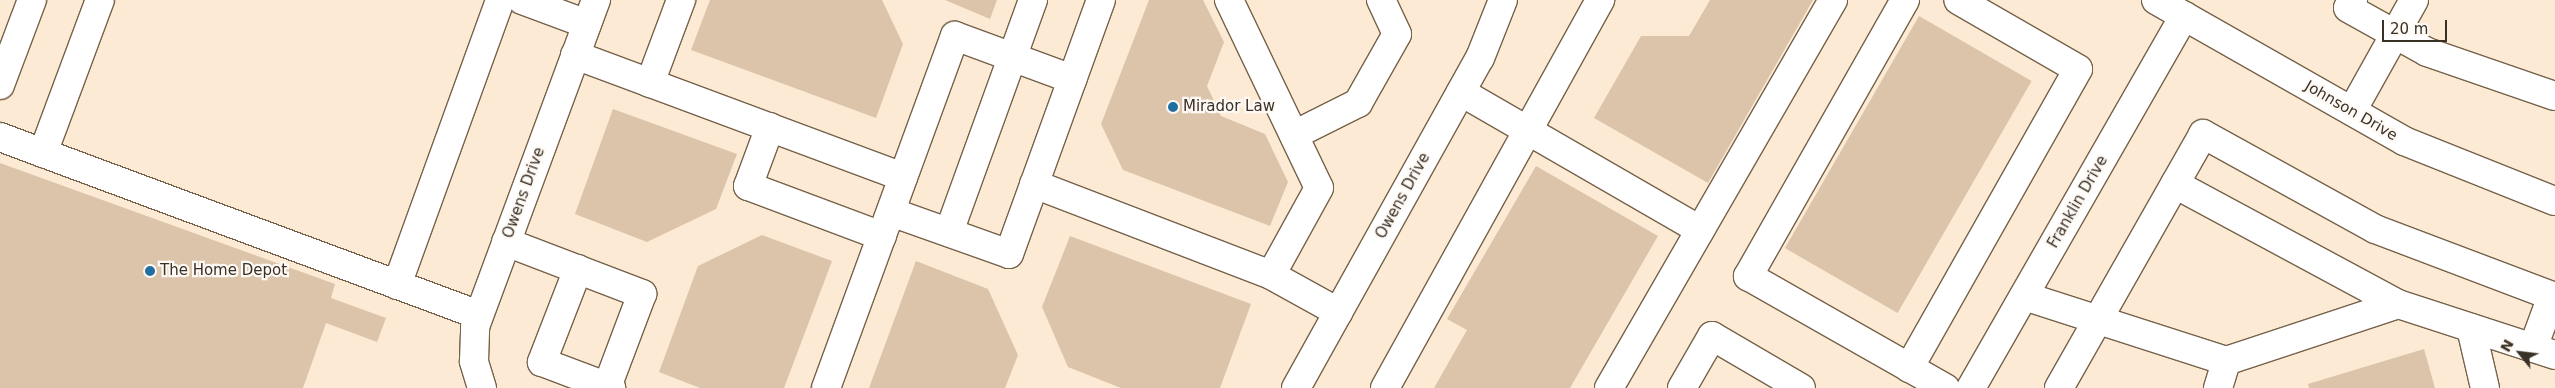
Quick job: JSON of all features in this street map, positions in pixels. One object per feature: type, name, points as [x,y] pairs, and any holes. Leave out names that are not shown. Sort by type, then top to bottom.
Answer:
[{"type":"street","points":[[0,85],[32,0]]},
{"type":"street","points":[[43,153],[100,0]]},
{"type":"street","points":[[397,285],[500,0]]},
{"type":"street","points":[[522,0],[592,12]]},
{"type":"street","points":[[650,83],[681,0]]},
{"type":"street","points":[[949,232],[1033,0]]},
{"type":"street","points":[[770,127],[748,186],[886,224],[949,232],[1009,254],[1101,0]]},
{"type":"street","points":[[1228,0],[1319,188],[1271,275]]},
{"type":"street","points":[[1294,135],[1358,103],[1397,34],[1381,0]]},
{"type":"street","name":"Owens Drive","points":[[1296,388],[1461,92],[1503,0]]},
{"type":"street","points":[[1385,388],[1600,0]]},
{"type":"street","points":[[1609,388],[1833,0]]},
{"type":"street","points":[[1905,0],[1748,276],[1945,388]]},
{"type":"street","points":[[1909,368],[2078,69],[1958,0]]},
{"type":"street","name":"Johnson Drive","points":[[2156,0],[2404,142],[2555,201]]},
{"type":"street","points":[[2353,0],[2348,8],[2427,52],[2555,96]]},
{"type":"street","points":[[2352,111],[2414,0]]},
{"type":"street","name":"Owens Drive","points":[[482,388],[474,361],[479,315],[592,12]]},
{"type":"street","name":"Franklin Drive","points":[[1971,388],[2184,16]]},
{"type":"street","points":[[826,388],[955,36],[1072,79]]},
{"type":"street","points":[[575,56],[903,177]]},
{"type":"street","points":[[1461,92],[1700,230]]},
{"type":"street","points":[[2059,388],[2203,134],[2375,229],[2552,296],[2544,352],[2398,304],[2175,184]]},
{"type":"street","points":[[0,137],[479,315]]},
{"type":"street","points":[[1034,184],[1271,275],[1338,312]]},
{"type":"street","points":[[506,242],[578,269],[642,294],[609,387],[542,362],[578,269]]},
{"type":"street","points":[[2024,296],[2226,361],[2398,304]]},
{"type":"street","points":[[2471,328],[2485,388]]},
{"type":"street","points":[[1682,388],[1712,336],[1801,388]]},
{"type":"street","points":[[2218,388],[2226,361]]},
{"type":"building","points":[[710,0],[882,0],[903,44],[876,118],[691,50]]},
{"type":"building","points":[[945,0],[997,0],[990,19]]},
{"type":"building","points":[[1149,0],[1203,0],[1224,42],[1207,86],[1221,116],[1265,134],[1288,182],[1270,226],[1123,170],[1101,124]]},
{"type":"building","points":[[1710,0],[1813,0],[1708,183],[1594,118],[1641,36],[1689,36]]},
{"type":"building","points":[[1919,16],[2032,81],[1898,313],[1785,248]]},
{"type":"building","points":[[613,109],[737,154],[716,209],[647,242],[575,214]]},
{"type":"building","name":"The Home Depot","points":[[0,163],[335,284],[331,298],[386,318],[377,342],[326,323],[303,388],[0,388]]},
{"type":"building","points":[[1536,166],[1658,236],[1570,388],[1434,388],[1467,330],[1447,319]]},
{"type":"building","points":[[762,235],[832,261],[784,388],[700,388],[659,372],[698,266]]},
{"type":"building","points":[[1070,236],[1251,304],[1220,388],[1121,388],[1068,367],[1042,307]]},
{"type":"building","points":[[916,261],[988,289],[1018,355],[1005,388],[869,388]]},
{"type":"building","points":[[2424,349],[2435,388],[2309,388],[2308,384]]},
{"type":"place","name":"Mirador Law","points":[[1173,107]]},
{"type":"place","name":"The Home Depot","points":[[150,271]]}]
